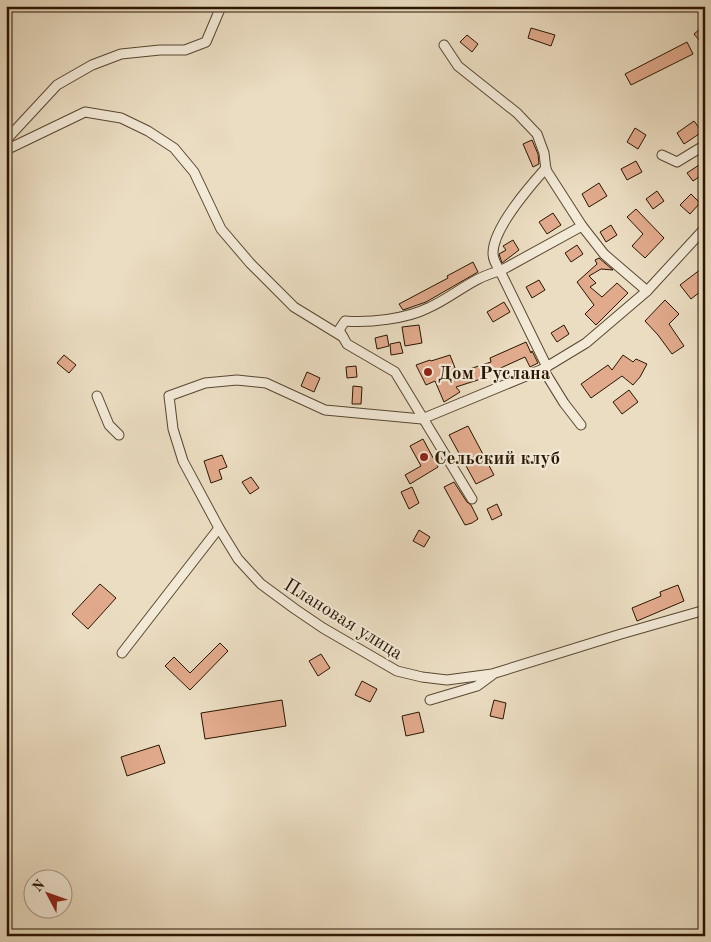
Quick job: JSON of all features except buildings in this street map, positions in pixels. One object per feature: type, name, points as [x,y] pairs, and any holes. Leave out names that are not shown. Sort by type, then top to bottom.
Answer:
[{"type":"street","points":[[6,140],[57,85],[92,65],[121,54],[160,50],[184,50],[206,42],[220,6]]},
{"type":"street","points":[[444,45],[458,66],[517,112],[537,134],[544,153],[546,168],[582,226],[604,254],[647,291]]},
{"type":"street","points":[[6,150],[85,112],[121,118],[148,131],[174,148],[194,172],[210,201],[221,229],[250,263],[294,307],[344,337]]},
{"type":"street","points":[[662,155],[677,162],[705,145]]},
{"type":"street","points":[[546,168],[503,223],[493,251],[494,260],[545,368],[564,403],[581,426]]},
{"type":"street","points":[[472,499],[395,372],[347,344],[339,330],[345,321],[357,322],[412,315],[429,308],[460,289],[582,226]]},
{"type":"street","points":[[422,419],[545,368],[586,343],[647,291],[705,228]]},
{"type":"street","name":"Плановая улица","points":[[422,419],[325,410],[266,382],[237,380],[205,383],[169,396],[173,429],[183,461],[238,559],[260,584],[323,628],[397,671],[447,680],[492,674],[705,610]]},
{"type":"street","points":[[97,396],[108,425],[119,435]]},
{"type":"street","points":[[122,653],[219,528]]},
{"type":"street","points":[[430,700],[477,686],[492,674]]},
{"type":"place","name":"Дом Руслана","points":[[428,372]]},
{"type":"place","name":"Сельский клуб","points":[[424,457]]}]
